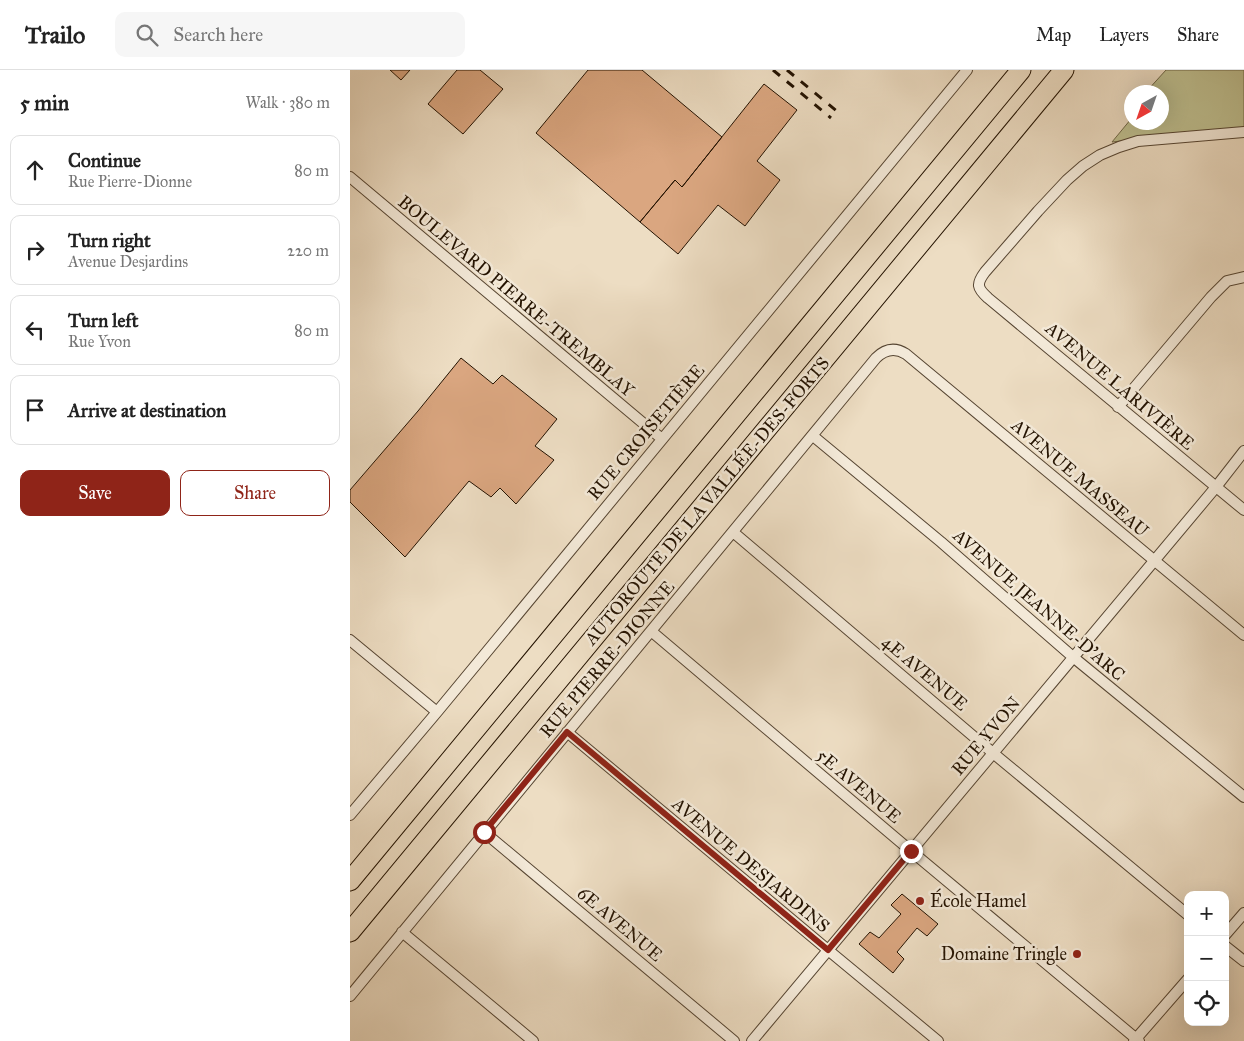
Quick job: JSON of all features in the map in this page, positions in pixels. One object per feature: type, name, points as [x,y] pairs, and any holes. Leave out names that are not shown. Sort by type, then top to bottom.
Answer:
[{"type":"highway","name":"AUTOROUTE DE LA VALLÉE-DES-FORTS","points":[[350,881],[1021,70]]},
{"type":"highway","name":"AUTOROUTE DE LA VALLÉE-DES-FORTS","points":[[350,932],[1064,70]]},
{"type":"street","name":"RUE CROISETIÈRE","points":[[350,815],[967,70]]},
{"type":"street","name":"AVENUE LARIVIÈRE","points":[[1244,132],[1138,141],[1100,155],[1083,166],[1054,194],[985,272],[978,285],[988,298],[1244,510]]},
{"type":"street","name":"BOULEVARD PIERRE-TREMBLAY","points":[[350,177],[662,439]]},
{"type":"street","points":[[1118,407],[1211,297],[1227,281],[1244,277]]},
{"type":"street","name":"RUE PIERRE-DIONNE","points":[[350,996],[880,354],[893,349]]},
{"type":"street","name":"AVENUE MASSEAU","points":[[893,349],[900,350],[906,354],[1244,636]]},
{"type":"street","name":"AVENUE JEANNE-D'ARC","points":[[813,436],[941,542],[1073,657],[1244,797]]},
{"type":"street","name":"RUE YVON","points":[[752,1041],[1216,487],[1244,451]]},
{"type":"street","name":"4E AVENUE","points":[[733,532],[1184,911]]},
{"type":"street","name":"5E AVENUE","points":[[650,631],[1136,1040]]},
{"type":"street","points":[[350,640],[436,712]]},
{"type":"street","name":"AVENUE DESJARDINS","points":[[567,732],[938,1041]]},
{"type":"street","name":"6E AVENUE","points":[[484,832],[734,1041]]},
{"type":"street","points":[[1229,930],[1244,913]]},
{"type":"street","points":[[402,932],[533,1041]]},
{"type":"street","points":[[1229,949],[1244,961]]},
{"type":"street","points":[[1136,1040],[1185,981]]},
{"type":"green space","points":[[1166,70],[1244,70],[1244,127],[1112,142],[1124,127],[1124,130],[1169,130],[1169,85],[1152,85]]},
{"type":"building","points":[[390,70],[410,70],[401,80]]},
{"type":"building","points":[[457,70],[480,70],[503,89],[463,134],[428,104]]},
{"type":"building","points":[[588,70],[642,70],[722,137],[682,187],[675,180],[640,222],[536,133]]},
{"type":"building","points":[[764,84],[797,110],[757,161],[780,180],[745,226],[718,205],[678,254],[640,222],[675,180],[682,187]]},
{"type":"building","points":[[461,358],[493,384],[502,375],[557,419],[535,446],[554,460],[516,504],[500,488],[491,497],[469,481],[405,557],[350,502],[350,490]]},
{"type":"building","points":[[902,894],[938,924],[927,936],[917,928],[897,952],[904,959],[893,973],[859,944],[870,932],[879,938],[901,914],[891,905]]},
{"type":"railway","points":[[773,70],[831,118]]},
{"type":"railway","points":[[787,70],[838,112]]},
{"type":"place","name":"École Hamel","points":[[920,901]]},
{"type":"place","name":"Domaine Tringle","points":[[1077,954]]},
{"type":"route","points":[[484,832],[567,732],[828,950],[911,851]]}]
